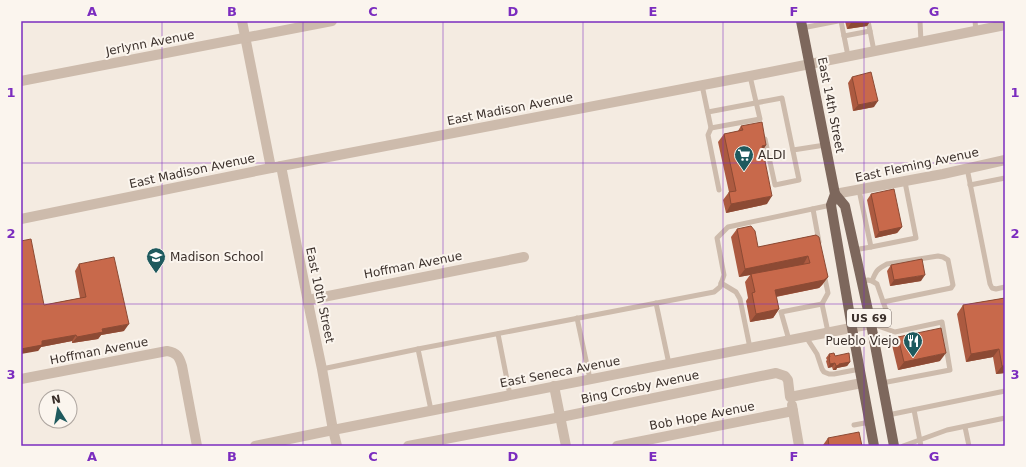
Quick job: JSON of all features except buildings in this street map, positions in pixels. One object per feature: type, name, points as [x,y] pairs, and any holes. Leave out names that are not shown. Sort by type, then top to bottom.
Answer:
[{"type":"main road","name":"East 14th Street","points":[[801,25],[835,194],[845,206],[871,324],[894,446]]},
{"type":"main road","name":"US 69","points":[[835,194],[831,205],[874,446]]},
{"type":"street","points":[[242,21],[271,168]]},
{"type":"street","name":"Jerlynn Avenue","points":[[21,81],[332,21]]},
{"type":"street","name":"East Madison Avenue","points":[[21,219],[281,166],[921,42],[976,26],[1005,25]]},
{"type":"street","name":"East Fleming Avenue","points":[[835,194],[905,182],[1005,160]]},
{"type":"street","name":"East 10th Street","points":[[281,166],[337,446]]},
{"type":"street","name":"Hoffman Avenue","points":[[308,300],[524,257]]},
{"type":"street","name":"East Seneca Avenue","points":[[255,446],[806,336],[831,335],[871,324]]},
{"type":"street","name":"Hoffman Avenue","points":[[21,379],[167,351],[174,353],[180,358],[197,446]]},
{"type":"street","name":"Bing Crosby Avenue","points":[[408,446],[561,417],[776,373],[785,376],[788,380],[790,397]]},
{"type":"street","points":[[799,446],[790,397],[862,383]]},
{"type":"street","points":[[554,386],[566,446]]},
{"type":"street","name":"Bob Hope Avenue","points":[[617,446],[793,411]]},
{"type":"lane","points":[[801,25],[838,21]]},
{"type":"lane","points":[[841,21],[848,56]]},
{"type":"lane","points":[[868,21],[874,51]]},
{"type":"lane","points":[[920,21],[921,42]]},
{"type":"lane","points":[[844,36],[870,31]]},
{"type":"lane","points":[[750,76],[762,126]]},
{"type":"lane","points":[[702,85],[711,128],[708,134],[718,190]]},
{"type":"lane","points":[[708,112],[782,98],[799,180],[775,185],[764,133]]},
{"type":"lane","points":[[711,128],[760,118]]},
{"type":"lane","points":[[793,150],[825,145]]},
{"type":"lane","points":[[967,168],[990,284],[992,288],[996,289],[1005,287]]},
{"type":"lane","points":[[970,185],[1005,178]]},
{"type":"lane","points":[[854,250],[916,238],[905,182]]},
{"type":"lane","points":[[859,190],[871,247]]},
{"type":"lane","points":[[322,370],[418,349],[714,292],[720,287],[724,275],[717,238],[728,227],[831,205]]},
{"type":"lane","points":[[813,209],[820,247]]},
{"type":"lane","points":[[872,281],[876,272],[887,264],[938,256],[948,260],[953,285],[950,288],[883,302]]},
{"type":"lane","points":[[824,270],[828,293],[822,304],[831,335]]},
{"type":"lane","points":[[861,282],[868,280],[877,284],[886,310],[885,316],[871,324]]},
{"type":"lane","points":[[721,283],[736,292],[740,299],[750,348]]},
{"type":"lane","points":[[656,303],[669,364]]},
{"type":"lane","points":[[789,340],[781,312],[822,304]]},
{"type":"lane","points":[[578,318],[590,379]]},
{"type":"lane","points":[[871,324],[895,332],[942,322],[950,370],[882,383]]},
{"type":"lane","points":[[498,334],[510,395]]},
{"type":"lane","points":[[806,336],[817,354],[824,372],[834,374],[860,370]]},
{"type":"lane","points":[[815,350],[821,348]]},
{"type":"lane","points":[[418,349],[430,410]]},
{"type":"lane","points":[[888,415],[1005,392]]},
{"type":"lane","points":[[914,410],[921,446]]},
{"type":"lane","points":[[903,446],[947,430],[1005,418]]},
{"type":"lane","points":[[854,425],[870,422]]},
{"type":"lane","points":[[965,426],[969,446]]},
{"type":"place","name":"ALDI","points":[[744,172]]},
{"type":"place","name":"Madison School","points":[[156,274]]},
{"type":"place","name":"Pueblo Viejo","points":[[913,358]]}]
